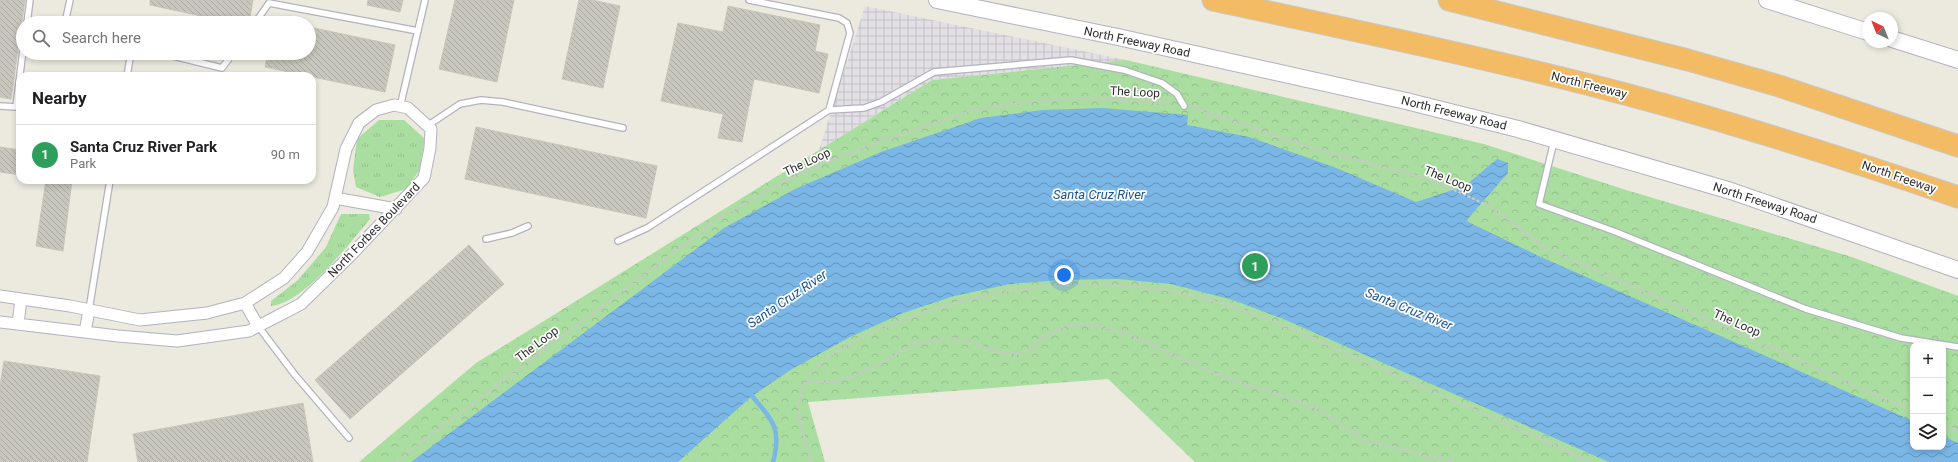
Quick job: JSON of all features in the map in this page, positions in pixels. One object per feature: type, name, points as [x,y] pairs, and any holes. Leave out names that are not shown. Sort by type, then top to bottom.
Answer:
[{"type":"highway","name":"North Freeway","points":[[1213,0],[1393,38],[1604,88],[1832,154],[1958,197]]},
{"type":"highway","points":[[1449,0],[1688,60],[1779,86],[1958,146]]},
{"type":"main road","name":"North Freeway Road","points":[[937,0],[1118,37],[1406,100],[1555,139],[1731,191],[1958,270]]},
{"type":"main road","points":[[1767,0],[1862,30]]},
{"type":"main road","points":[[1898,41],[1958,60]]},
{"type":"street","points":[[0,296],[89,310],[140,320],[207,313],[245,303],[284,278],[307,252],[333,207],[346,149],[359,123],[376,110],[394,105],[408,108],[427,126]]},
{"type":"street","name":"North Forbes Boulevard","points":[[0,322],[128,337],[177,341],[249,331],[301,304],[396,209],[424,178],[430,148],[431,130],[427,126]]},
{"type":"street","points":[[335,198],[396,209]]},
{"type":"street","points":[[18,324],[21,299]]},
{"type":"street","points":[[245,303],[258,326]]},
{"type":"street","points":[[85,332],[89,310]]},
{"type":"street","points":[[128,337],[131,318]]},
{"type":"lane","points":[[28,16],[30,0]]},
{"type":"lane","points":[[67,16],[70,0]]},
{"type":"lane","points":[[400,106],[425,0]]},
{"type":"lane","points":[[748,0],[839,18],[848,23],[850,33],[829,110]]},
{"type":"lane","points":[[260,16],[269,3],[418,31]]},
{"type":"lane","points":[[20,72],[22,60]]},
{"type":"lane","points":[[128,72],[130,60]]},
{"type":"lane","points":[[189,60],[222,68],[228,60]]},
{"type":"lane","points":[[618,241],[647,228],[829,110],[864,108],[881,102],[934,72],[1071,60],[1124,70],[1162,83],[1176,94],[1184,106]]},
{"type":"lane","points":[[427,126],[460,104],[481,100],[503,102],[623,128]]},
{"type":"lane","points":[[0,106],[16,107]]},
{"type":"lane","points":[[1555,139],[1539,204],[1616,232],[1806,309],[1901,338],[1958,347]]},
{"type":"lane","points":[[89,310],[109,184]]},
{"type":"lane","points":[[486,239],[512,233],[528,226]]},
{"type":"lane","points":[[258,326],[295,375],[349,438]]},
{"type":"path","name":"The Loop","points":[[395,462],[722,217],[801,174],[848,153],[971,110],[1031,101],[1087,98],[1169,102],[1204,110],[1312,148],[1435,181],[1489,206],[1503,215],[1542,246],[1910,410]]},
{"type":"path","points":[[810,462],[799,423],[799,402],[805,383],[811,373],[829,356],[875,331],[922,313],[998,292],[1048,286],[1126,286],[1166,290],[1212,300],[1288,327],[1592,462]]},
{"type":"path","points":[[805,383],[840,381],[878,365],[911,345],[948,338],[966,340],[997,352],[1019,354],[1032,348],[1046,335],[1065,326],[1098,325],[1128,334],[1222,377],[1283,396],[1315,408],[1366,441],[1454,462]]},
{"type":"path","points":[[1946,425],[1958,431]]},
{"type":"shaded area","points":[[865,6],[1126,60],[932,80],[819,150]]},
{"type":"green space","points":[[1126,60],[1484,144],[1626,190],[1852,257],[1958,296],[1958,462],[1195,462],[1108,379],[808,402],[825,462],[359,462],[476,363],[932,80]]},
{"type":"green space","points":[[379,120],[404,120],[425,139],[419,171],[406,189],[380,197],[356,187],[353,170],[357,139]]},
{"type":"green space","points":[[341,214],[369,214],[370,219],[338,257],[311,284],[297,295],[284,302],[271,306],[271,301],[298,280],[326,247]]},
{"type":"water","name":"Santa Cruz River","points":[[1102,108],[1188,115],[1187,125],[1249,137],[1334,167],[1416,202],[1465,186],[1497,159],[1508,163],[1508,173],[1466,221],[1541,257],[1910,420],[1910,450],[1946,450],[1946,437],[1958,443],[1958,462],[1609,462],[1281,318],[1233,300],[1171,284],[1118,279],[1060,280],[1010,284],[954,296],[903,313],[852,336],[792,369],[752,396],[678,462],[411,462],[724,228],[795,189],[881,152],[981,118],[1042,110]]},
{"type":"building","points":[[0,0],[25,0],[23,16],[16,16],[17,60],[11,99],[0,97]]},
{"type":"building","points":[[150,0],[253,0],[250,16],[201,16],[150,5]]},
{"type":"building","points":[[368,0],[403,0],[400,12],[367,5]]},
{"type":"building","points":[[455,0],[514,0],[497,82],[439,69]]},
{"type":"building","points":[[579,0],[592,0],[620,6],[603,88],[562,79]]},
{"type":"building","points":[[728,6],[820,25],[815,51],[828,54],[819,93],[754,79],[742,142],[718,138],[723,114],[661,101],[678,23],[723,32]]},
{"type":"building","points":[[316,28],[395,45],[385,92],[316,78],[316,72],[289,72],[265,67],[266,60],[316,60]]},
{"type":"building","points":[[476,127],[657,166],[646,218],[465,179]]},
{"type":"building","points":[[0,147],[16,149],[16,174],[0,172]]},
{"type":"building","points":[[45,184],[71,184],[63,251],[36,246]]},
{"type":"building","points":[[469,245],[504,284],[350,419],[315,380]]},
{"type":"building","points":[[4,361],[100,376],[87,462],[0,462],[0,386]]},
{"type":"building","points":[[303,403],[313,462],[138,462],[133,434]]},
{"type":"waterway","points":[[749,392],[773,423],[776,439],[776,449],[773,462]]},
{"type":"place","name":"Santa Cruz River Park","points":[[1255,266]]}]
